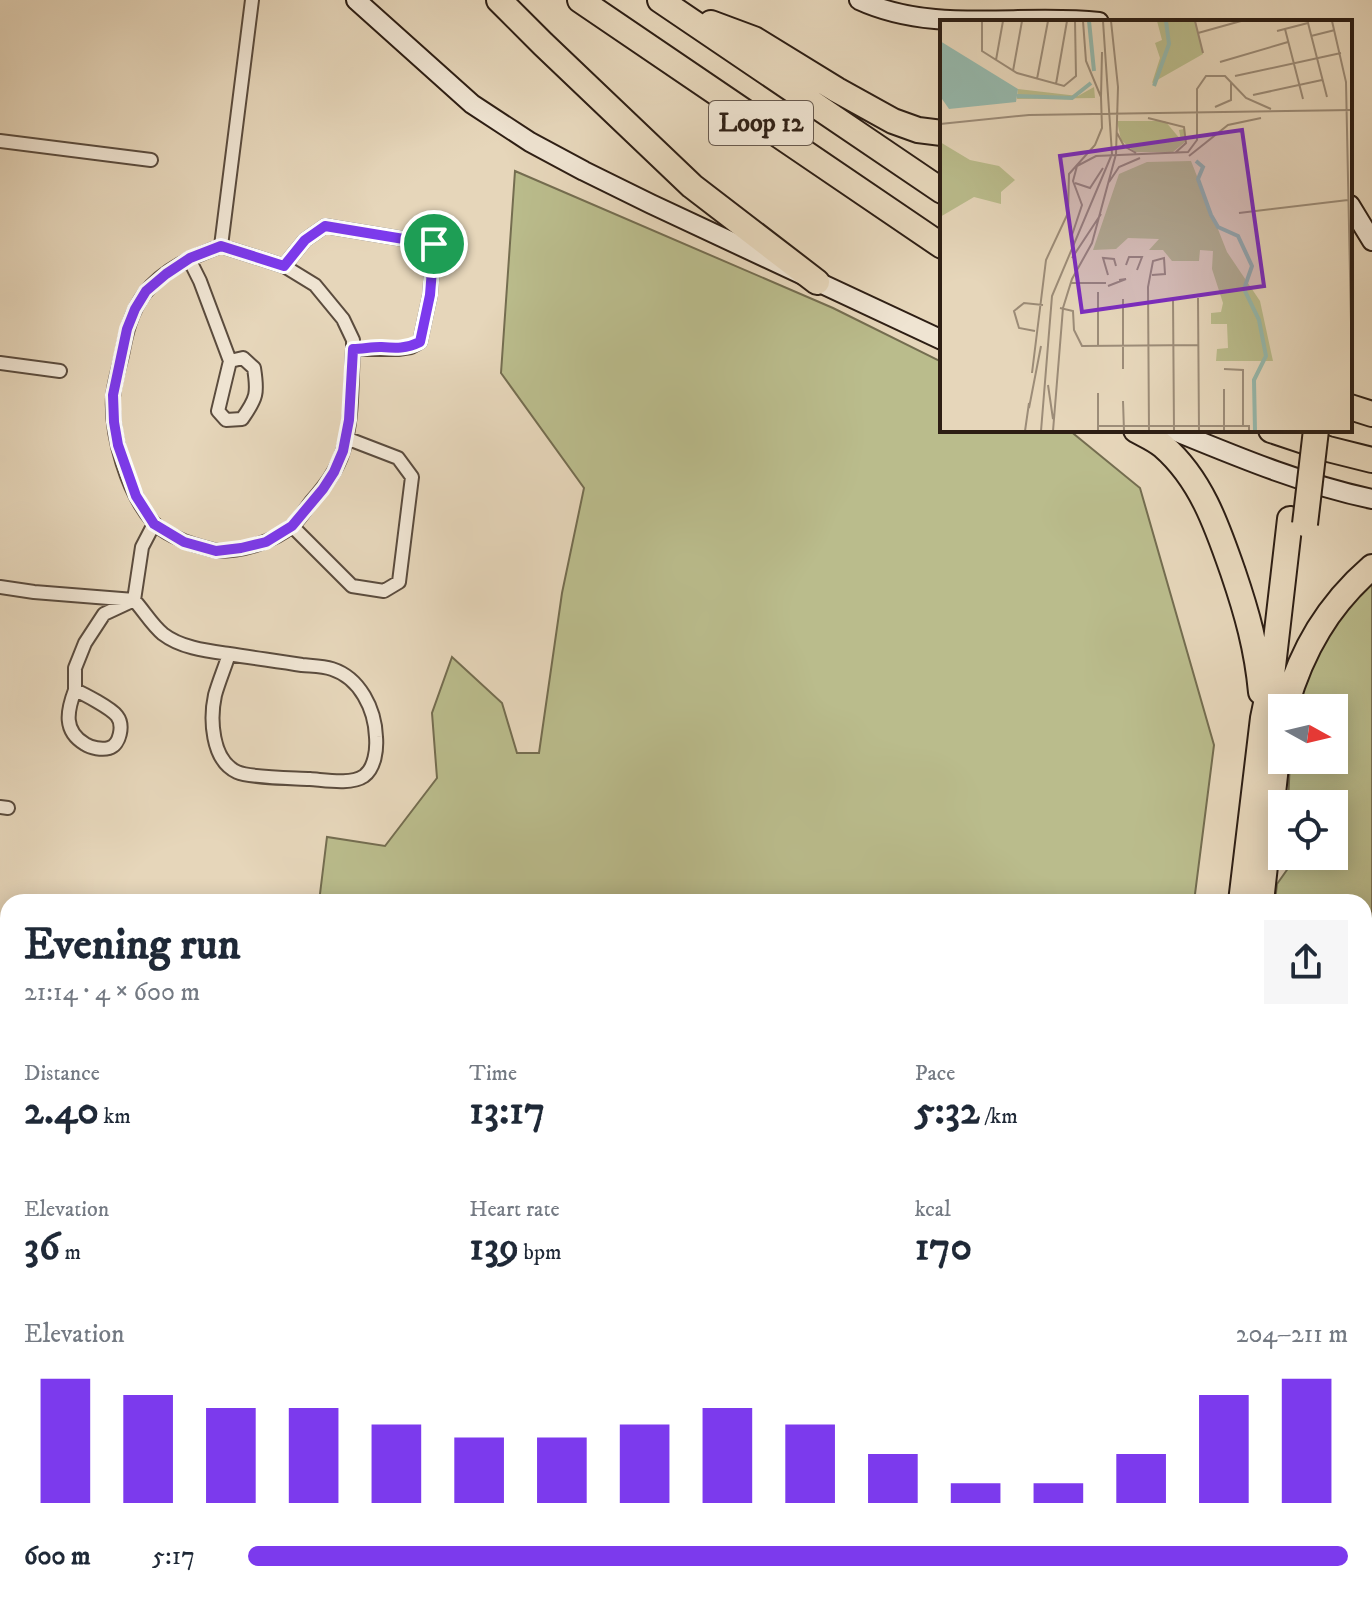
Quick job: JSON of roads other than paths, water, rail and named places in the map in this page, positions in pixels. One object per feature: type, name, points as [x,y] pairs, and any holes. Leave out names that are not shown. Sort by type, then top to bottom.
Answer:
[{"type":"highway","points":[[499,0],[692,186],[817,282]]},
{"type":"highway","name":"Loop 12","points":[[580,0],[940,245]]},
{"type":"highway","points":[[667,4],[754,39],[893,121],[918,130],[940,133]]},
{"type":"highway","name":"Loop 12","points":[[667,4],[940,190]]},
{"type":"highway","points":[[1352,408],[1372,414]]},
{"type":"highway","points":[[1140,432],[1160,443],[1200,490],[1216,524],[1249,618],[1255,648],[1271,694]]},
{"type":"highway","points":[[1277,432],[1372,460]]},
{"type":"highway","points":[[1297,522],[1300,432]]},
{"type":"highway","points":[[1275,694],[1272,675],[1297,522],[1316,432]]},
{"type":"highway","points":[[1287,694],[1302,657],[1318,630],[1341,597],[1372,567]]},
{"type":"highway","points":[[1243,894],[1268,766]]},
{"type":"highway","points":[[1262,894],[1273,774]]},
{"type":"main road","points":[[356,0],[472,104],[530,142],[638,198],[940,339]]},
{"type":"main road","points":[[859,0],[908,15],[941,20]]},
{"type":"main road","points":[[1352,208],[1372,241]]},
{"type":"main road","points":[[1177,432],[1282,474],[1372,499]]},
{"type":"street","points":[[221,246],[252,0]]},
{"type":"street","points":[[0,141],[151,160]]},
{"type":"street","points":[[284,266],[305,240],[325,226],[434,244],[430,295],[420,342],[398,349],[353,349]]},
{"type":"street","points":[[221,246],[284,266],[315,285],[343,319],[353,340],[349,420],[343,451],[334,472],[292,526],[266,542],[241,548],[216,551],[184,542],[154,524],[136,496],[118,445],[113,395],[127,329],[146,291],[189,259],[221,246]]},
{"type":"street","points":[[189,259],[230,361],[218,411],[226,420],[242,419],[254,402],[257,384],[254,368],[243,358],[230,361]]},
{"type":"street","points":[[0,363],[60,371]]},
{"type":"street","points":[[292,526],[352,586],[384,591],[399,582],[412,477],[398,458],[346,438]]},
{"type":"street","points":[[134,600],[142,547],[154,524]]},
{"type":"street","points":[[0,587],[134,600],[164,634],[183,645],[334,669],[349,679],[371,705],[375,719],[376,755],[367,774],[347,780],[285,778],[238,773],[227,765],[213,735],[213,716],[215,696],[229,654]]},
{"type":"street","points":[[75,690],[117,716],[119,737],[109,748],[89,747],[74,737],[69,729],[68,709],[75,690],[75,668],[85,643],[104,614],[134,600]]}]
